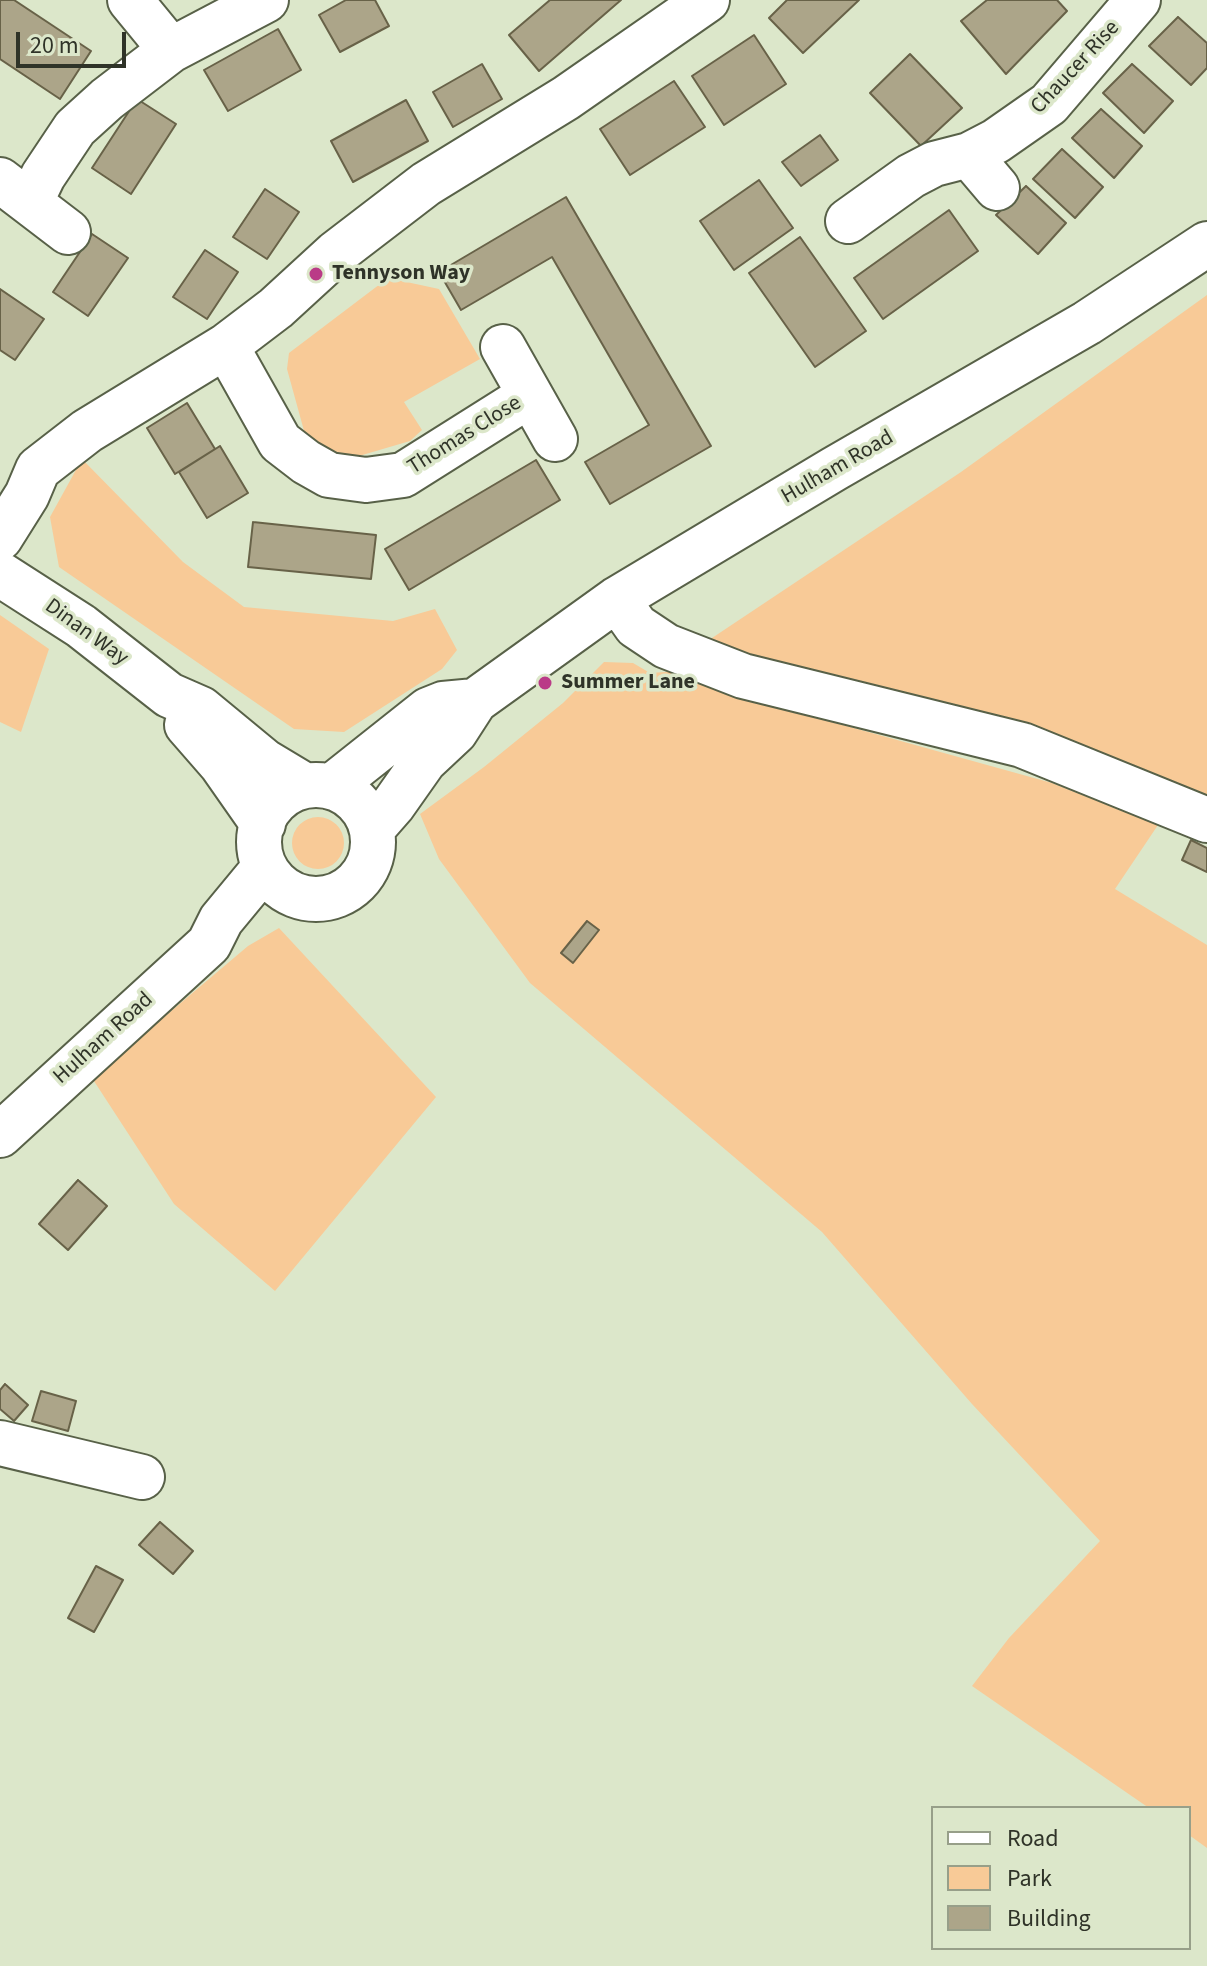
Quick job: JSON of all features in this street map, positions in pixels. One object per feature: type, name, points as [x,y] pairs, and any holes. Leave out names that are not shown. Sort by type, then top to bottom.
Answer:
[{"type":"street","points":[[130,0],[171,50]]},
{"type":"street","points":[[68,232],[15,191],[43,176],[75,128],[171,50],[266,0]]},
{"type":"street","points":[[0,538],[27,495],[38,469],[87,431],[226,346],[276,308],[336,253],[426,184],[566,98],[707,0]]},
{"type":"street","name":"Chaucer Rise","points":[[848,221],[922,170],[969,155],[996,141],[1049,104],[1138,0]]},
{"type":"street","points":[[969,155],[997,188]]},
{"type":"street","name":"Hulham Road","points":[[372,829],[424,761],[455,732],[475,701],[617,599],[1087,323],[1207,244]]},
{"type":"street","name":"Thomas Close","points":[[226,346],[280,442],[329,475],[366,480],[403,475],[530,395]]},
{"type":"street","name":"Thomas Close","points":[[503,347],[555,439]]},
{"type":"street","name":"Dinan Way","points":[[0,574],[81,626],[169,695],[201,709],[264,761],[317,786]]},
{"type":"street","points":[[617,599],[636,626],[666,646],[743,676],[1022,745],[1207,820]]},
{"type":"street","name":"Dinan Way","points":[[169,695],[188,727],[221,764],[263,824]]},
{"type":"street","name":"Hulham Road","points":[[263,824],[266,814],[282,796],[317,786],[428,710],[443,704],[475,701]]},
{"type":"street","points":[[263,824],[258,836],[279,882],[317,901],[340,895],[360,881],[372,860],[374,836],[366,813],[350,795],[317,786]]},
{"type":"street","name":"Hulham Road","points":[[0,1135],[209,944],[221,920],[279,882]]},
{"type":"street","points":[[0,1443],[142,1477]]},
{"type":"green space","points":[[388,278],[439,289],[480,359],[404,402],[422,430],[410,441],[359,456],[334,452],[306,438],[287,369],[289,353]]},
{"type":"green space","points":[[1207,295],[1207,803],[703,644],[961,472]]},
{"type":"green space","points":[[82,459],[183,562],[244,607],[393,621],[435,609],[457,650],[442,669],[344,732],[294,729],[59,567],[50,517]]},
{"type":"green space","points":[[0,615],[49,649],[21,732],[0,722]]},
{"type":"green space","points":[[604,662],[633,663],[650,673],[680,671],[753,700],[1052,783],[1158,825],[1115,889],[1207,945],[1207,1848],[1191,1836],[1191,1806],[1146,1806],[972,1686],[1009,1638],[1100,1541],[972,1404],[822,1232],[530,983],[439,859],[420,814],[563,703]]},
{"type":"green space","points":[[318,817],[337,824],[344,843],[337,862],[318,869],[299,862],[292,843],[299,824]]},
{"type":"green space","points":[[279,928],[436,1097],[275,1291],[174,1204],[92,1078],[248,946]]},
{"type":"building","points":[[0,0],[14,0],[91,51],[60,99],[0,59]]},
{"type":"building","points":[[346,0],[375,0],[389,26],[340,52],[319,15]]},
{"type":"building","points":[[550,0],[621,0],[539,71],[509,35]]},
{"type":"building","points":[[787,0],[859,0],[803,53],[769,18]]},
{"type":"building","points":[[987,0],[1057,0],[1067,11],[1006,74],[961,21]]},
{"type":"building","points":[[1178,17],[1207,43],[1207,68],[1191,85],[1149,46]]},
{"type":"building","points":[[278,29],[301,70],[228,111],[204,70]]},
{"type":"building","points":[[754,35],[786,84],[724,125],[692,76]]},
{"type":"building","points":[[910,54],[962,108],[921,146],[870,93]]},
{"type":"building","points":[[482,64],[502,99],[453,127],[433,92]]},
{"type":"building","points":[[1132,64],[1173,101],[1144,133],[1103,93]]},
{"type":"building","points":[[674,81],[705,127],[630,175],[600,129]]},
{"type":"building","points":[[137,99],[176,124],[131,194],[92,168]]},
{"type":"building","points":[[406,100],[428,141],[353,182],[331,141]]},
{"type":"building","points":[[1101,109],[1142,146],[1114,178],[1072,138]]},
{"type":"building","points":[[820,135],[838,160],[801,186],[782,162]]},
{"type":"building","points":[[1062,149],[1103,187],[1075,218],[1033,179]]},
{"type":"building","points":[[759,180],[793,228],[734,270],[700,221]]},
{"type":"building","points":[[1026,186],[1066,223],[1038,254],[996,215]]},
{"type":"building","points":[[265,189],[299,212],[267,259],[233,237]]},
{"type":"building","points":[[566,197],[711,446],[610,504],[585,462],[649,425],[552,257],[461,310],[439,272]]},
{"type":"building","points":[[949,210],[978,251],[883,319],[854,278]]},
{"type":"building","points":[[92,234],[128,258],[88,316],[53,292]]},
{"type":"building","points":[[800,237],[866,331],[815,367],[749,273]]},
{"type":"building","points":[[205,250],[238,272],[207,319],[173,297]]},
{"type":"building","points":[[0,289],[44,319],[15,360],[0,350]]},
{"type":"building","points":[[187,403],[215,449],[175,474],[147,428]]},
{"type":"building","points":[[220,446],[248,493],[207,518],[179,472]]},
{"type":"building","points":[[536,460],[560,500],[409,590],[385,549]]},
{"type":"building","points":[[253,522],[376,535],[371,579],[248,567]]},
{"type":"building","points":[[1191,840],[1207,848],[1207,872],[1182,860]]},
{"type":"building","points":[[587,921],[599,930],[573,963],[561,953]]},
{"type":"building","points":[[78,1180],[107,1206],[68,1250],[39,1224]]},
{"type":"building","points":[[5,1384],[28,1405],[14,1421],[0,1409],[0,1390]]},
{"type":"building","points":[[41,1391],[76,1401],[68,1431],[32,1421]]},
{"type":"building","points":[[160,1522],[193,1551],[173,1574],[139,1545]]},
{"type":"building","points":[[96,1566],[123,1580],[94,1632],[68,1618]]},
{"type":"place","name":"Tennyson Way","points":[[316,274]]},
{"type":"place","name":"Summer Lane","points":[[545,683]]}]
